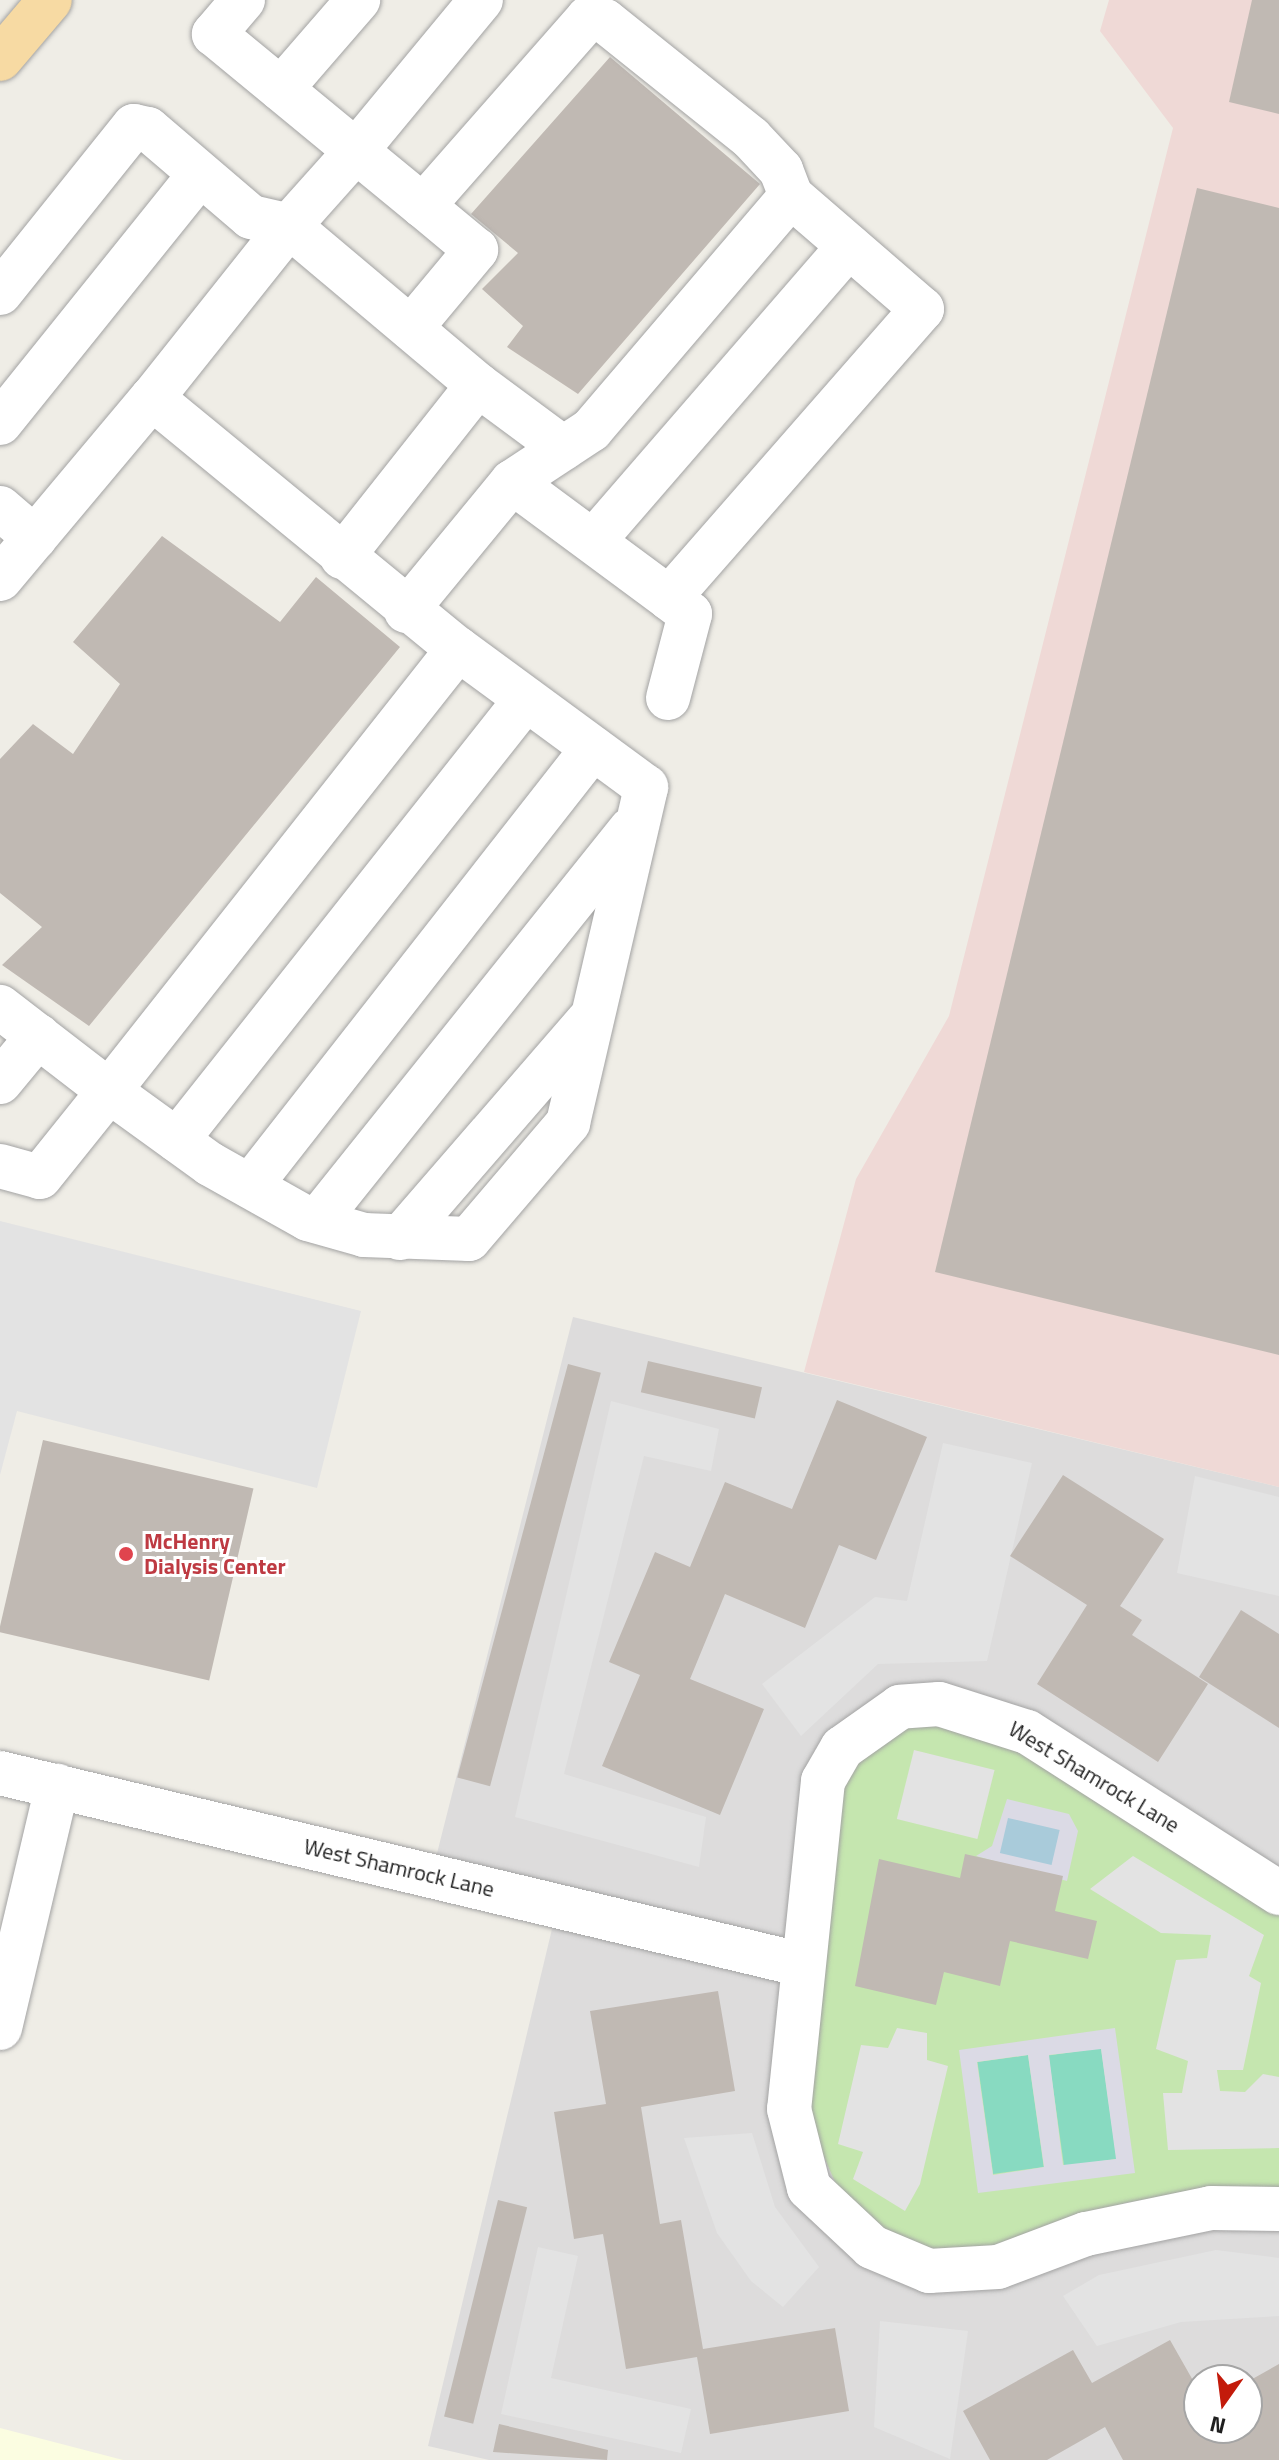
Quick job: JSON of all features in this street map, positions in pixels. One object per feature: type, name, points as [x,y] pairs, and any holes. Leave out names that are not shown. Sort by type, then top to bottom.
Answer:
[{"type":"main road","points":[[0,59],[50,0]]},
{"type":"street","points":[[243,0],[214,34],[476,250],[411,328]]},
{"type":"street","points":[[281,89],[358,0]]},
{"type":"street","points":[[0,579],[152,398],[289,226],[356,151],[481,0]]},
{"type":"street","points":[[423,206],[576,9],[605,21],[751,138],[781,170],[791,196],[922,309],[669,598]]},
{"type":"street","points":[[0,293],[134,126],[148,129],[251,217],[289,226],[478,385],[563,448]]},
{"type":"street","points":[[0,423],[200,174]]},
{"type":"street","points":[[406,611],[512,482],[591,430],[791,196]]},
{"type":"street","points":[[596,538],[849,246]]},
{"type":"street","points":[[342,557],[478,385]]},
{"type":"street","points":[[0,1007],[177,1140],[250,1186],[317,1221],[400,1238],[469,1239],[568,1123],[646,787],[406,611],[152,398]]},
{"type":"street","points":[[512,482],[596,538],[690,614],[668,698]]},
{"type":"street","points":[[0,508],[35,538]]},
{"type":"street","points":[[0,1166],[40,1177],[458,649]]},
{"type":"street","points":[[177,1140],[526,699]]},
{"type":"street","points":[[250,1186],[593,748]]},
{"type":"street","points":[[317,1221],[639,819]]},
{"type":"street","points":[[0,1082],[38,1036]]},
{"type":"street","name":"West Shamrock Lane","points":[[1279,1893],[1027,1732],[939,1704],[900,1707],[842,1748],[823,1781],[799,1964],[791,2130],[809,2188],[872,2247],[929,2271],[998,2267],[1086,2234],[1211,2208],[1279,2209]]},
{"type":"street","name":"West Shamrock Lane","points":[[0,1773],[799,1964]]},
{"type":"street","points":[[0,2028],[57,1786]]},
{"type":"shaded area","points":[[1109,0],[1279,0],[1279,1487],[804,1372],[856,1179],[949,1016],[1173,128],[1100,31]]},
{"type":"shaded area","points":[[0,1221],[361,1311],[317,1488],[17,1411],[0,1475]]},
{"type":"shaded area","points":[[573,1317],[1279,1487],[1279,2460],[489,2460],[428,2446],[558,1904],[432,1873]]},
{"type":"shaded area","points":[[611,1401],[719,1429],[711,1471],[644,1456],[564,1774],[706,1817],[699,1867],[515,1817]]},
{"type":"shaded area","points":[[943,1443],[1032,1463],[987,1661],[878,1664],[801,1736],[762,1684],[875,1597],[907,1601]]},
{"type":"shaded area","points":[[1195,1476],[1279,1497],[1279,1596],[1177,1573]]},
{"type":"shaded area","points":[[914,1750],[995,1770],[977,1839],[897,1819]]},
{"type":"shaded area","points":[[1007,1799],[1069,1814],[1078,1831],[1067,1881],[976,1856],[992,1846]]},
{"type":"shaded area","points":[[1133,1856],[1264,1935],[1249,1976],[1261,1983],[1243,2070],[1217,2070],[1220,2091],[1245,2092],[1263,2074],[1279,2077],[1279,2148],[1168,2150],[1163,2093],[1182,2093],[1188,2061],[1156,2049],[1176,1960],[1207,1958],[1211,1935],[1161,1933],[1090,1889]]},
{"type":"shaded area","points":[[897,2028],[927,2033],[927,2060],[948,2066],[920,2184],[905,2211],[853,2179],[863,2152],[838,2144],[861,2045],[888,2048]]},
{"type":"shaded area","points":[[1115,2028],[1135,2173],[978,2193],[959,2050]],"holes":[[[1101,2049],[1116,2159],[1063,2165],[1049,2055]],[[1028,2055],[1044,2167],[993,2175],[977,2062]]]},
{"type":"shaded area","points":[[752,2133],[775,2207],[819,2267],[783,2307],[751,2281],[717,2233],[684,2138]]},
{"type":"shaded area","points":[[538,2247],[578,2256],[551,2378],[691,2409],[681,2453],[501,2414]]},
{"type":"shaded area","points":[[1216,2250],[1279,2258],[1279,2316],[1181,2322],[1097,2346],[1063,2296],[1099,2275]]},
{"type":"shaded area","points":[[880,2321],[968,2331],[950,2459],[874,2427]]},
{"type":"shaded area","points":[[0,2428],[123,2460],[0,2460]]},
{"type":"green space","points":[[919,1723],[982,1728],[1279,1914],[1279,2194],[1199,2191],[1125,2203],[1007,2250],[928,2249],[885,2232],[838,2189],[808,2120],[836,1804],[853,1767],[885,1738]]},
{"type":"green space","points":[[1101,2048],[1117,2159],[1064,2166],[1049,2055]]},
{"type":"green space","points":[[1028,2055],[1044,2167],[993,2174],[977,2062]]},
{"type":"water","points":[[1008,1818],[1060,1830],[1052,1865],[1000,1853]]},
{"type":"building","points":[[1252,0],[1279,0],[1279,114],[1229,102]]},
{"type":"building","points":[[610,57],[760,184],[578,394],[507,347],[523,326],[482,289],[518,253],[471,214]]},
{"type":"building","points":[[1197,188],[1279,208],[1279,1355],[935,1272]]},
{"type":"building","points":[[162,536],[280,622],[316,577],[400,647],[89,1026],[2,965],[42,927],[0,893],[0,759],[33,724],[73,754],[120,684],[73,642]]},
{"type":"building","points":[[648,1361],[762,1387],[755,1418],[641,1392]]},
{"type":"building","points":[[568,1364],[601,1373],[490,1786],[457,1777]]},
{"type":"building","points":[[837,1400],[927,1437],[876,1560],[839,1545],[805,1628],[725,1594],[690,1679],[764,1709],[720,1815],[602,1766],[640,1675],[609,1662],[655,1552],[690,1567],[725,1482],[792,1509]]},
{"type":"building","name":"McHenry Dialysis Center","points":[[43,1440],[253,1489],[209,1681],[0,1632]]},
{"type":"building","points":[[1063,1475],[1164,1539],[1120,1606],[1142,1620],[1132,1635],[1208,1684],[1158,1762],[1037,1684],[1087,1605],[1010,1556]]},
{"type":"building","points":[[1241,1610],[1279,1634],[1279,1728],[1199,1677]]},
{"type":"building","points":[[965,1854],[1063,1876],[1055,1911],[1097,1921],[1088,1959],[1010,1941],[1000,1986],[944,1972],[936,2005],[855,1986],[879,1859],[960,1878]]},
{"type":"building","points":[[718,1991],[735,2091],[641,2107],[660,2224],[681,2220],[703,2349],[835,2328],[849,2411],[710,2434],[697,2357],[626,2369],[603,2234],[574,2239],[554,2112],[606,2104],[590,2011]]},
{"type":"building","points":[[498,2200],[527,2207],[473,2424],[444,2416]]},
{"type":"building","points":[[1170,2340],[1184,2364],[1183,2444],[1263,2444],[1263,2373],[1279,2364],[1279,2460],[1123,2460],[1105,2427],[1047,2460],[990,2460],[963,2411],[1073,2350],[1092,2383]]},
{"type":"building","points":[[499,2424],[608,2450],[607,2460],[493,2452]]},
{"type":"place","name":"McHenry Dialysis Center","points":[[126,1554]]}]
